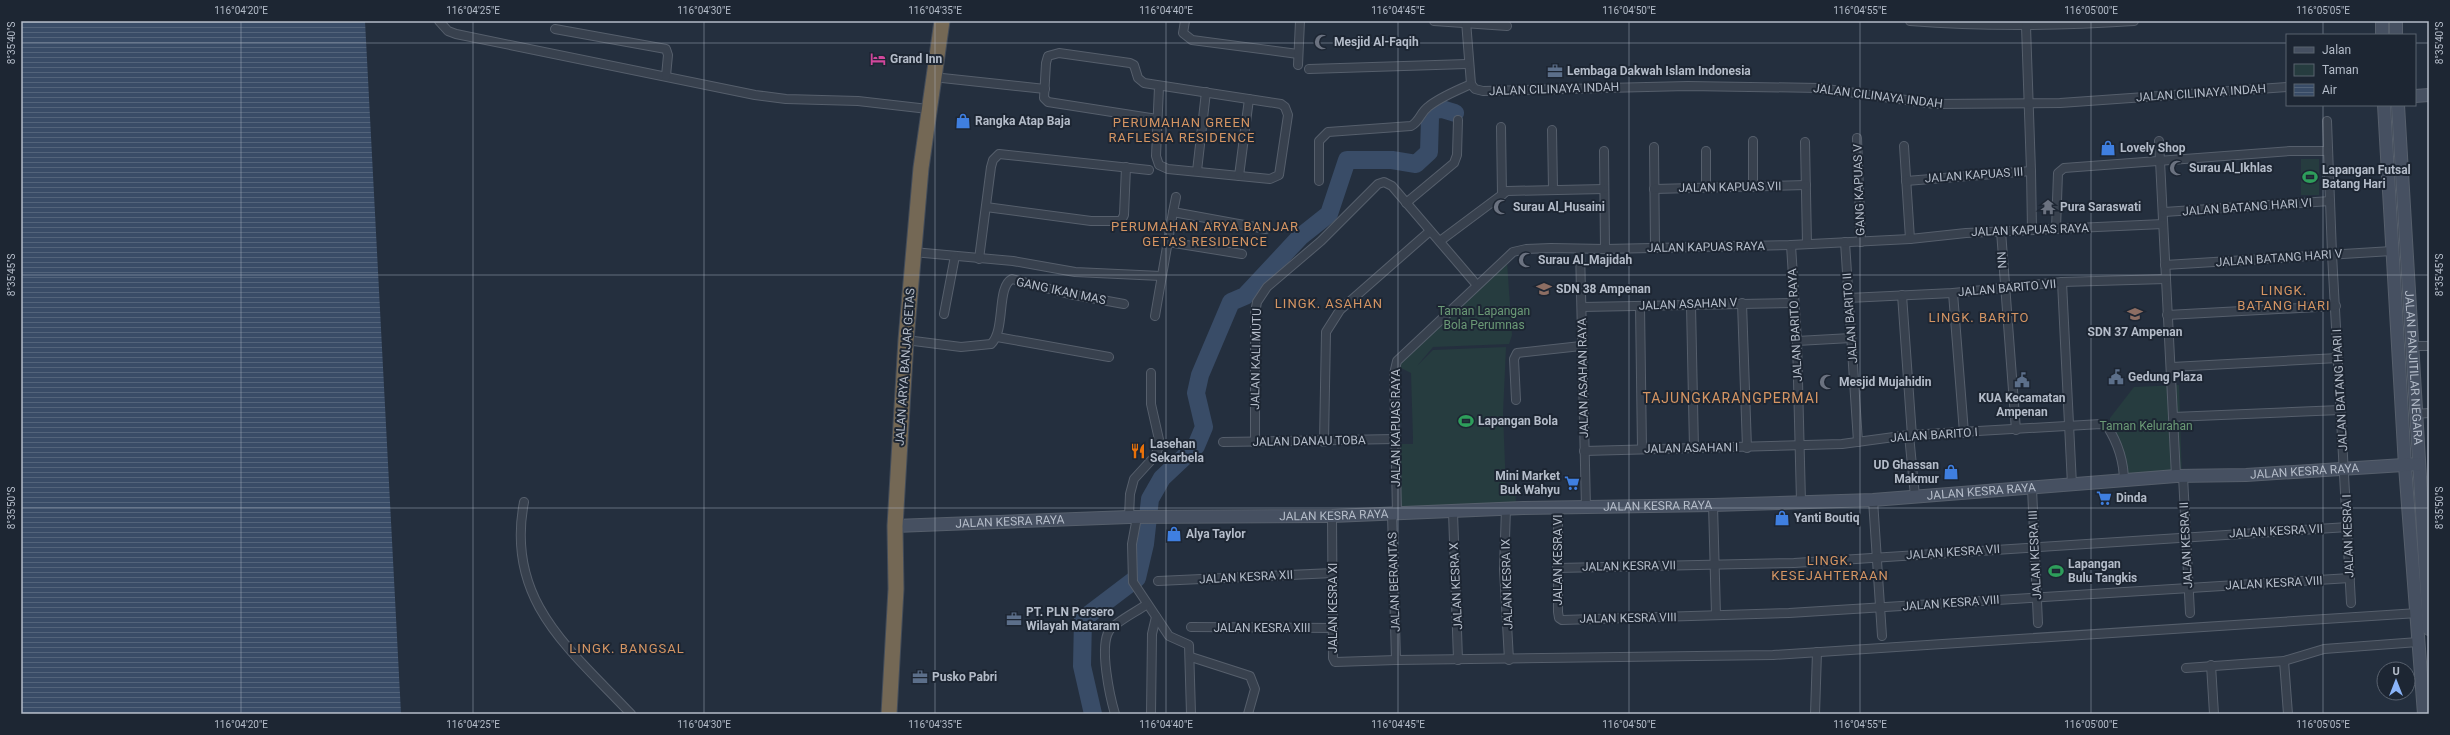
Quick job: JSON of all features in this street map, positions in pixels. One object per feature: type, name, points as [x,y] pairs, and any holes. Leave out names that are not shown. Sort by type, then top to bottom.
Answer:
[{"type":"highway","name":"JALAN ARYA BANJAR GETAS","points":[[889,714],[896,597],[895,526],[906,340],[913,252],[928,109],[942,21]]},
{"type":"street","points":[[439,21],[448,31],[456,34],[755,95],[786,99],[858,101],[928,109]]},
{"type":"street","points":[[1185,21],[1183,33],[1192,40],[1298,54]]},
{"type":"street","points":[[1298,65],[1300,21]]},
{"type":"street","points":[[1434,21],[1507,26]]},
{"type":"street","points":[[1910,21],[1956,25],[2026,26],[2134,21]]},
{"type":"street","points":[[2382,21],[2382,34]]},
{"type":"street","points":[[2396,21],[2396,34]]},
{"type":"street","points":[[1319,180],[1319,141],[1328,132],[1411,126],[1418,123],[1426,109],[1436,101],[1471,84],[1468,64],[1466,23]]},
{"type":"street","points":[[2026,26],[2027,104],[2031,171]]},
{"type":"street","points":[[555,29],[666,49],[668,55],[666,76]]},
{"type":"street","points":[[1157,119],[1051,104],[1044,98],[1047,59],[1051,54],[1059,53],[1133,64],[1140,82],[1159,87],[1276,102],[1285,107],[1288,111],[1278,175],[1270,179],[1168,169],[1159,165],[1156,156],[1159,87]]},
{"type":"street","points":[[1309,69],[1468,64]]},
{"type":"street","points":[[933,77],[1045,88]]},
{"type":"street","name":"JALAN CILINAYA INDAH","points":[[1471,84],[1475,89],[1483,91],[1688,86],[1820,88],[1934,104],[2027,104],[2286,87]]},
{"type":"street","points":[[1197,171],[1206,92]]},
{"type":"street","points":[[2416,96],[2429,95]]},
{"type":"street","points":[[1239,176],[1248,99]]},
{"type":"street","points":[[2384,106],[2405,466],[2418,613],[2418,642],[2424,714]]},
{"type":"street","name":"JALAN PANJITILAR NEGARA","points":[[2398,106],[2415,414],[2429,629]]},
{"type":"street","points":[[1406,203],[1454,163],[1457,155],[1458,120]]},
{"type":"street","name":"JALAN BATANG HARI I","points":[[2327,121],[2340,410],[2345,468]]},
{"type":"street","points":[[1501,127],[1502,195]]},
{"type":"street","points":[[1552,130],[1553,189]]},
{"type":"street","name":"GANG KAPUAS V","points":[[1857,138],[1861,242]]},
{"type":"street","points":[[1753,141],[1753,187]]},
{"type":"street","name":"JALAN KESRA II","points":[[2159,141],[2172,367],[2173,417],[2185,536],[2190,613]]},
{"type":"street","points":[[1805,142],[1808,244]]},
{"type":"street","points":[[1904,146],[1910,239]]},
{"type":"street","points":[[1654,147],[1656,248]]},
{"type":"street","points":[[1604,151],[1605,249]]},
{"type":"street","points":[[1706,151],[1706,187]]},
{"type":"street","points":[[2056,229],[2058,173],[2061,169],[2290,151],[2328,151]]},
{"type":"street","points":[[979,259],[991,167],[993,160],[999,154],[1149,170]]},
{"type":"street","points":[[986,207],[1091,221],[1121,221],[1124,215],[1126,167]]},
{"type":"street","name":"JALAN KAPUAS III","points":[[1906,180],[2031,171],[2032,230]]},
{"type":"street","name":"JALAN KALI MUTU","points":[[1255,442],[1255,313],[1260,296],[1380,183],[1391,185],[1476,284]]},
{"type":"street","name":"JALAN KAPUAS VII","points":[[1654,189],[1806,185]]},
{"type":"street","points":[[1440,241],[1502,195],[1510,191],[1604,189]]},
{"type":"street","points":[[1155,316],[1176,197]]},
{"type":"street","name":"JALAN BATANG HARI VI","points":[[2164,212],[2330,201]]},
{"type":"street","points":[[1173,212],[1266,229]]},
{"type":"street","name":"JALAN KAPUAS RAYA","points":[[1394,513],[1394,374],[1397,360],[1476,284],[1513,252],[1526,249],[1656,248],[1861,242],[2001,231],[2163,224]]},
{"type":"street","points":[[1324,442],[1326,339],[1328,326],[1340,310],[1430,231]]},
{"type":"street","name":"NN","points":[[2001,231],[2004,288],[2016,430]]},
{"type":"street","points":[[1168,242],[1242,254]]},
{"type":"street","name":"JALAN BARITO II","points":[[1845,242],[1858,442]]},
{"type":"street","name":"JALAN BARITO RAYA","points":[[1791,245],[1797,341],[1801,502]]},
{"type":"street","name":"JALAN ASAHAN RAYA","points":[[1580,249],[1582,307],[1581,346],[1586,508]]},
{"type":"street","name":"JALAN BATANG HARI V","points":[[2166,265],[2392,251]]},
{"type":"street","points":[[913,252],[1013,261],[1075,272],[1161,276]]},
{"type":"street","points":[[944,314],[955,256]]},
{"type":"street","name":"GANG IKAN MAS","points":[[997,337],[1005,287],[1012,279],[1069,294],[1124,304]]},
{"type":"street","name":"JALAN BARITO VII","points":[[1848,298],[1953,293],[2062,282],[2166,279]]},
{"type":"street","points":[[2062,282],[2072,485]]},
{"type":"street","points":[[1953,293],[1964,433]]},
{"type":"street","points":[[1902,295],[1915,496]]},
{"type":"street","points":[[1742,303],[1746,448]]},
{"type":"street","name":"JALAN ASAHAN V","points":[[1582,307],[1794,303]]},
{"type":"street","points":[[1691,305],[1694,448]]},
{"type":"street","points":[[1640,306],[1642,449]]},
{"type":"street","points":[[2168,315],[2336,306]]},
{"type":"street","points":[[906,340],[973,347],[991,344],[997,337],[1110,357]]},
{"type":"street","points":[[1797,341],[1851,338]]},
{"type":"street","points":[[1516,400],[1514,359],[1517,353],[1581,346]]},
{"type":"street","points":[[2412,346],[2429,346]]},
{"type":"street","points":[[2172,367],[2338,358]]},
{"type":"street","points":[[1151,373],[1151,404],[1160,444],[1155,456],[1134,479],[1130,494],[1137,518],[1132,544],[1132,575],[1135,587],[1171,638],[1189,645],[1191,657],[1191,714]]},
{"type":"street","points":[[2173,417],[2340,410]]},
{"type":"street","points":[[2415,414],[2429,413]]},
{"type":"street","name":"JALAN BARITO I","points":[[1799,446],[1858,442],[1911,436],[2100,424],[2107,426],[2120,452],[2124,482]]},
{"type":"street","name":"JALAN DANAU TOBA","points":[[1223,442],[1324,442],[1395,439]]},
{"type":"street","name":"JALAN ASAHAN I","points":[[1584,451],[1799,446]]},
{"type":"street","name":"JALAN KESRA RAYA","points":[[895,526],[1137,518],[1332,516],[1453,512],[1506,508],[1586,508],[1873,500],[2124,482],[2179,476],[2405,466],[2419,464]]},
{"type":"street","name":"JALAN KESRA I","points":[[2345,468],[2351,603]]},
{"type":"street","name":"JALAN KESRA III","points":[[2032,488],[2038,623]]},
{"type":"street","points":[[1873,500],[1878,557],[1882,636]]},
{"type":"street","points":[[524,502],[521,527],[521,552],[530,589],[540,611],[554,632],[631,714]]},
{"type":"street","points":[[1713,505],[1716,615]]},
{"type":"street","name":"JALAN KESRA IX","points":[[1506,508],[1504,570],[1509,660]]},
{"type":"street","name":"JALAN KESRA VI","points":[[1558,508],[1558,612]]},
{"type":"street","name":"JALAN KESRA X","points":[[1453,512],[1458,660]]},
{"type":"street","name":"JALAN BERANTAS","points":[[1394,513],[1396,660]]},
{"type":"street","name":"JALAN KESRA XI","points":[[1332,516],[1333,658],[1335,662],[1396,660]]},
{"type":"street","name":"JALAN KESRA VII","points":[[1557,568],[1714,566],[1794,563],[2185,536],[2348,527]]},
{"type":"street","name":"JALAN KESRA XII","points":[[1158,580],[1333,572]]},
{"type":"street","name":"JALAN KESRA VIII","points":[[1558,612],[1559,618],[1562,620],[1881,608],[2350,578]]},
{"type":"street","points":[[1115,714],[1107,677],[1107,635],[1113,628],[1147,604]]},
{"type":"street","points":[[1396,660],[1509,660],[1570,657],[1773,655],[2418,613]]},
{"type":"street","points":[[1151,714],[1152,634],[1156,617]]},
{"type":"street","name":"JALAN KESRA XIII","points":[[1191,627],[1333,628]]},
{"type":"street","points":[[2186,668],[2284,660],[2324,649],[2418,642]]},
{"type":"street","points":[[1815,714],[1817,652]]},
{"type":"street","points":[[1191,657],[1250,676],[1255,689],[1248,714]]},
{"type":"street","points":[[2284,660],[2288,714]]},
{"type":"street","points":[[2211,665],[2214,714]]},
{"type":"green space","name":"Lapangan Futsal Batang Hari","points":[[2301,159],[2319,159],[2319,195],[2301,195]]},
{"type":"green space","name":"Taman Lapangan Bola Perumnas","points":[[1507,261],[1512,335],[1509,344],[1433,347],[1417,366],[1433,350],[1506,347],[1503,414],[1506,489],[1515,489],[1516,502],[1397,508],[1395,444],[1413,444],[1413,439],[1411,373],[1395,365]]},
{"type":"green space","name":"Taman Kelurahan","points":[[2179,385],[2182,478],[2124,478],[2110,431],[2110,418],[2134,387]]},
{"type":"water","points":[[21,21],[365,21],[401,714],[21,714]]},
{"type":"waterway","points":[[1093,714],[1082,666],[1083,619],[1137,578],[1145,544],[1150,499],[1162,478],[1196,446],[1204,427],[1196,393],[1200,375],[1231,302],[1245,296],[1300,237],[1329,214],[1347,160],[1392,160],[1416,164],[1429,152],[1430,118],[1432,110],[1442,109],[1455,113]]},
{"type":"place","name":"Mesjid Al-Faqih","points":[[1322,42]]},
{"type":"place","name":"Grand Inn","points":[[878,59]]},
{"type":"place","name":"Lembaga Dakwah Islam Indonesia","points":[[1555,71]]},
{"type":"place","name":"Rangka Atap Baja","points":[[963,121]]},
{"type":"place","name":"Lovely Shop","points":[[2108,148]]},
{"type":"place","name":"Surau Al_Ikhlas","points":[[2177,168]]},
{"type":"place","name":"Lapangan Futsal Batang Hari","points":[[2310,177]]},
{"type":"place","name":"Surau Al_Husaini","points":[[1501,207]]},
{"type":"place","name":"Pura Saraswati","points":[[2048,207]]},
{"type":"place","name":"Surau Al_Majidah","points":[[1526,260]]},
{"type":"place","name":"SDN 38 Ampenan","points":[[1544,289]]},
{"type":"place","name":"SDN 37 Ampenan","points":[[2135,314]]},
{"type":"place","name":"Gedung Plaza","points":[[2116,377]]},
{"type":"place","name":"KUA Kecamatan Ampenan","points":[[2022,380]]},
{"type":"place","name":"Mesjid Mujahidin","points":[[1827,382]]},
{"type":"place","name":"Lapangan Bola","points":[[1466,421]]},
{"type":"place","name":"Lasehan Sekarbela","points":[[1138,451]]},
{"type":"place","name":"UD Ghassan Makmur","points":[[1951,472]]},
{"type":"place","name":"Mini Market Buk Wahyu","points":[[1572,483]]},
{"type":"place","name":"Dinda","points":[[2104,498]]},
{"type":"place","name":"Yanti Boutiq","points":[[1782,518]]},
{"type":"place","name":"Alya Taylor","points":[[1174,534]]},
{"type":"place","name":"Lapangan Bulu Tangkis","points":[[2056,571]]},
{"type":"place","name":"PT. PLN Persero Wilayah Mataram","points":[[1014,619]]},
{"type":"place","name":"Pusko Pabri","points":[[920,677]]},
{"type":"district","name":"PERUMAHAN GREEN RAFLESIA RESIDENCE","points":[[1182,130]]},
{"type":"district","name":"PERUMAHAN ARYA BANJAR GETAS RESIDENCE","points":[[1205,234]]},
{"type":"district","name":"LINGK. BATANG HARI","points":[[2284,298]]},
{"type":"district","name":"LINGK. ASAHAN","points":[[1329,303]]},
{"type":"district","name":"LINGK. BARITO","points":[[1979,317]]},
{"type":"district","name":"TAJUNGKARANGPERMAI","points":[[1731,398]]},
{"type":"district","name":"LINGK. KESEJAHTERAAN","points":[[1830,568]]},
{"type":"district","name":"LINGK. BANGSAL","points":[[627,648]]}]
